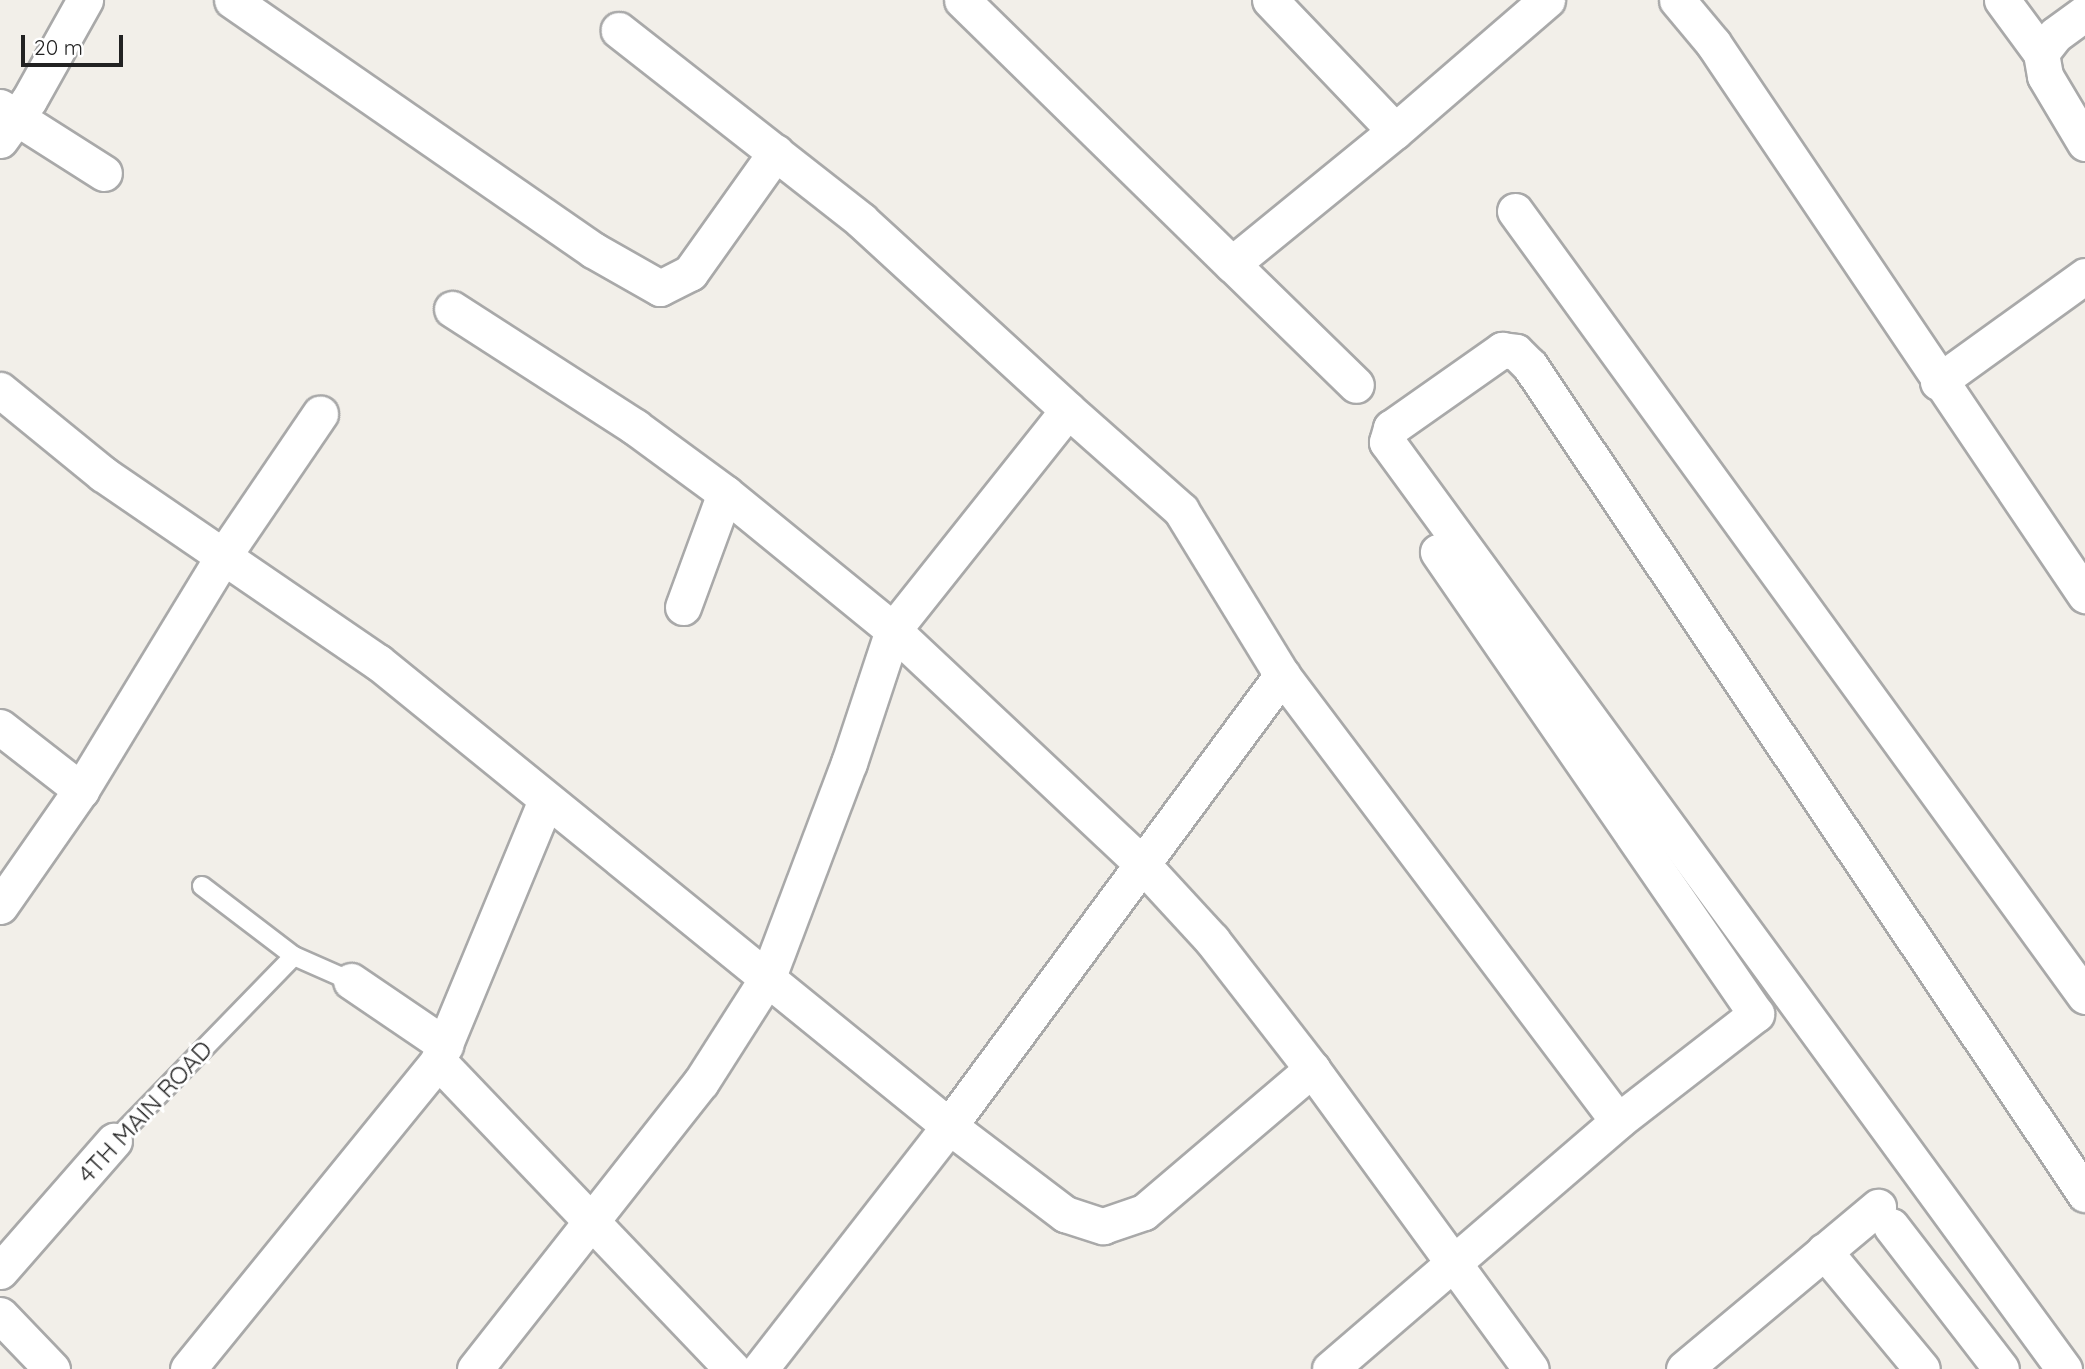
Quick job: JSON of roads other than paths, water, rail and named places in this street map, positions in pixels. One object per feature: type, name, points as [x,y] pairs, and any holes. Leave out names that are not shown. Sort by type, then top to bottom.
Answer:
[{"type":"street","points":[[85,0],[5,122],[104,173]]},
{"type":"street","points":[[232,0],[593,250],[660,288],[690,273],[776,152]]},
{"type":"street","points":[[962,0],[1356,385]]},
{"type":"street","points":[[1270,0],[1395,131]]},
{"type":"street","points":[[1231,264],[1395,131],[1547,0]]},
{"type":"street","points":[[2002,0],[2041,53],[2046,76],[2085,143]]},
{"type":"street","points":[[1684,3],[1938,382],[2085,595]]},
{"type":"street","points":[[2041,53],[2055,35],[2085,13]]},
{"type":"street","points":[[619,30],[861,220],[1181,510],[1282,675],[1618,1121]]},
{"type":"street","points":[[1516,211],[2085,996]]},
{"type":"street","points":[[1938,382],[2085,276]]},
{"type":"street","points":[[452,309],[635,427],[725,493],[893,630],[1141,863],[1212,940],[1312,1069],[1531,1369]]},
{"type":"street","points":[[2064,1369],[1387,443],[1391,428],[1502,350],[1516,352],[1530,366],[2085,1194]]},
{"type":"street","points":[[0,390],[103,474],[378,662],[546,800],[768,976],[949,1126],[1065,1214],[1103,1226],[1144,1212],[1312,1069]]},
{"type":"street","points":[[475,1369],[594,1223],[701,1082],[768,976],[849,763],[893,630],[1068,410]]},
{"type":"street","points":[[0,906],[81,790],[224,555],[320,414]]},
{"type":"street","points":[[683,607],[725,493]]},
{"type":"street","points":[[1330,1369],[1618,1121],[1756,1014],[1438,552]]},
{"type":"street","points":[[760,1369],[949,1126],[1282,675]]},
{"type":"street","points":[[0,727],[81,790]]},
{"type":"street","points":[[188,1369],[442,1053],[546,800]]},
{"type":"street","points":[[351,981],[442,1053],[594,1223],[732,1369]]},
{"type":"street","name":"4TH MAIN ROAD","points":[[0,1271],[114,1141]]},
{"type":"street","points":[[1685,1369],[1824,1251],[1885,1216],[2001,1369]]},
{"type":"street","points":[[1824,1251],[1922,1369]]},
{"type":"street","points":[[0,1315],[52,1369]]},
{"type":"street","points":[[2079,1369],[2085,1364]]},
{"type":"lane","points":[[202,886],[294,956],[351,981]]},
{"type":"lane","name":"4TH MAIN ROAD","points":[[114,1141],[294,956]]}]
